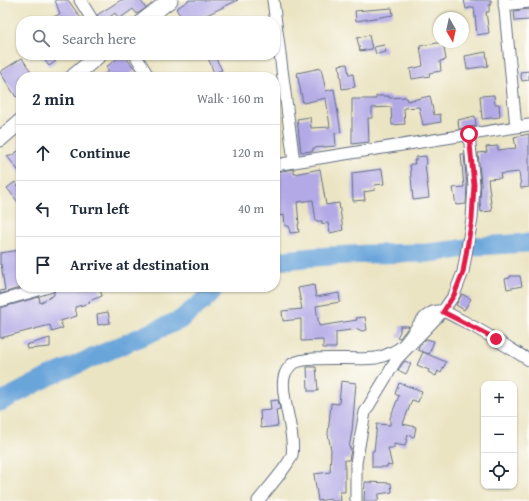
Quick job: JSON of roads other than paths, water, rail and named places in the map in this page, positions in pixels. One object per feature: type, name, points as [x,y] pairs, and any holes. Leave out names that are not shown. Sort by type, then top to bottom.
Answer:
[{"type":"main road","points":[[149,16],[170,0]]},
{"type":"main road","points":[[79,72],[93,60]]},
{"type":"main road","points":[[0,139],[16,126]]},
{"type":"street","points":[[80,0],[90,16]]},
{"type":"street","points":[[273,0],[275,16]]},
{"type":"street","points":[[516,127],[504,2],[529,2]]},
{"type":"street","points":[[280,54],[294,162]]},
{"type":"street","points":[[139,60],[146,72]]},
{"type":"street","points":[[280,164],[529,126]]},
{"type":"street","points":[[356,501],[356,463],[365,412],[397,359],[443,312],[454,295],[463,272],[472,219],[474,185],[469,134]]},
{"type":"street","points":[[0,301],[31,292]]},
{"type":"street","points":[[258,501],[291,456],[292,443],[284,388],[284,374],[292,364],[307,360],[377,358],[392,352],[404,344],[424,318],[434,312],[443,312],[496,339],[529,360]]},
{"type":"waterway","points":[[280,260],[367,254],[428,253],[476,246],[529,243]]},
{"type":"waterway","points":[[0,402],[48,377],[180,320],[202,302],[211,292]]}]
